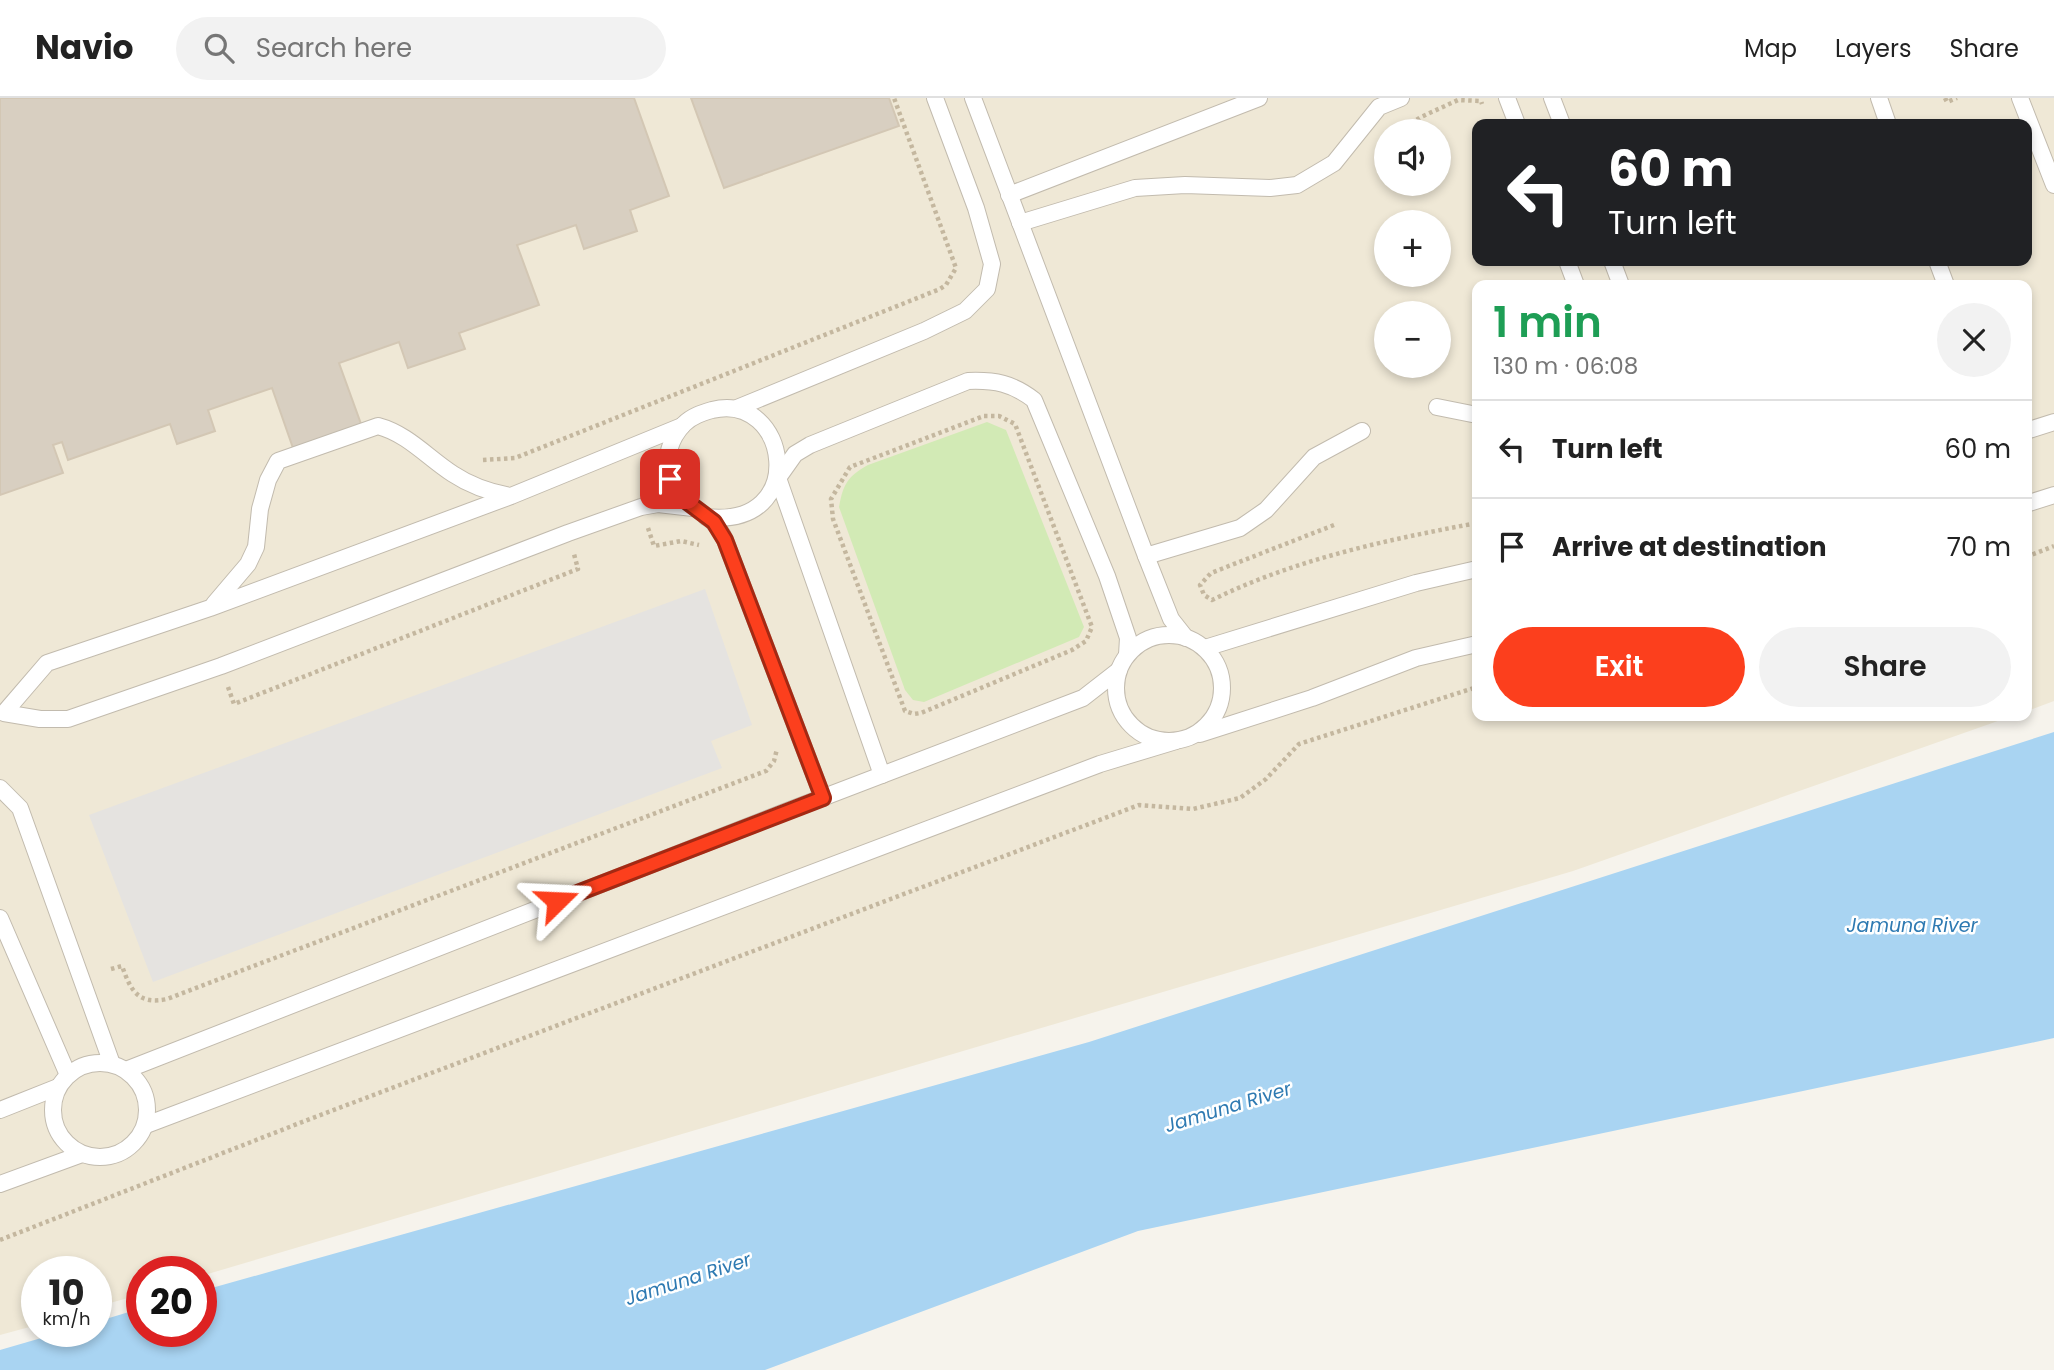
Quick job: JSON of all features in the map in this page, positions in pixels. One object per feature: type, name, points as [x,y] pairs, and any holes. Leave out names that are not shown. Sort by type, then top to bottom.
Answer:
[{"type":"lane","points":[[2,714],[47,663],[210,608],[511,496],[682,426],[697,415],[727,407],[737,408],[924,331],[965,311],[987,289],[992,264],[976,208],[935,98]]},
{"type":"lane","points":[[973,98],[1146,556],[1171,619],[1186,638]]},
{"type":"lane","points":[[1009,195],[1259,98]]},
{"type":"lane","points":[[1020,223],[1135,188],[1185,185],[1270,188],[1297,185],[1334,163],[1379,107],[1401,98]]},
{"type":"lane","points":[[1507,98],[1515,119]]},
{"type":"lane","points":[[1552,98],[1560,119]]},
{"type":"lane","points":[[1879,98],[1886,119]]},
{"type":"lane","points":[[2020,98],[2028,119]]},
{"type":"lane","points":[[2032,128],[2054,184]]},
{"type":"lane","points":[[2,714],[40,719],[68,719],[221,666],[641,507],[657,504],[725,519],[742,516],[763,501],[795,454],[810,445],[968,381],[995,380],[1018,388],[1034,400],[1107,576],[1128,638],[1127,655]]},
{"type":"lane","points":[[1437,407],[1472,414]]},
{"type":"lane","points":[[737,408],[765,427],[774,443],[778,478],[882,775]]},
{"type":"lane","points":[[2032,429],[2054,422]]},
{"type":"lane","points":[[210,608],[248,564],[256,547],[260,509],[268,480],[278,461],[378,426],[403,437],[451,473],[474,486],[511,496]]},
{"type":"lane","points":[[682,426],[671,441],[667,460],[670,479],[678,495],[714,522],[725,540],[823,798]]},
{"type":"lane","points":[[1146,556],[1240,528],[1266,510],[1314,457],[1362,431]]},
{"type":"lane","points":[[2032,502],[2054,495]]},
{"type":"lane","points":[[1205,648],[1416,583],[1472,570]]},
{"type":"lane","points":[[1176,741],[1158,740],[1141,733],[1127,722],[1118,706],[1116,688],[1119,670],[1127,655],[1140,644],[1154,638],[1170,635],[1186,638],[1205,648],[1215,662],[1221,678],[1222,695],[1217,712],[1207,726],[1193,736]]},
{"type":"lane","points":[[146,1125],[1100,764],[1312,698],[1416,658],[1472,645]]},
{"type":"lane","points":[[0,1110],[63,1081],[89,1064],[119,1067],[1083,698],[1119,670]]},
{"type":"lane","points":[[0,788],[20,808],[119,1067],[138,1081],[146,1094],[149,1110],[146,1125],[133,1144],[113,1156],[97,1158],[82,1154],[68,1145],[58,1133],[53,1118],[53,1102],[63,1081],[0,918]]},
{"type":"lane","points":[[0,1184],[82,1154]]},
{"type":"path","points":[[483,460],[514,457],[946,285],[956,268],[894,98]]},
{"type":"path","points":[[1945,98],[1947,102],[1957,98]]},
{"type":"path","points":[[1418,119],[1458,100],[1480,101],[1485,113]]},
{"type":"path","points":[[984,416],[999,416],[1009,420],[1015,425],[1092,628],[1086,641],[1072,650],[921,713],[905,711],[833,519],[831,499],[850,467],[984,416]]},
{"type":"path","points":[[641,507],[654,546],[681,541],[693,542],[702,547]]},
{"type":"path","points":[[1334,525],[1212,573],[1200,585],[1204,595],[1212,600],[1297,565],[1472,524]]},
{"type":"path","points":[[221,666],[234,704],[578,569],[568,533]]},
{"type":"path","points":[[2032,555],[2054,546]]},
{"type":"path","points":[[0,1240],[310,1119],[1139,805],[1193,809],[1240,798],[1266,779],[1298,744],[1472,689]]},
{"type":"path","points":[[111,970],[122,966],[129,985],[142,998],[154,1002],[167,999],[766,771],[774,761],[778,737]]},
{"type":"shaded area","points":[[0,98],[2054,98],[2054,701],[2032,709],[2032,280],[1472,280],[1472,721],[1998,721],[1573,871],[217,1271],[217,1256],[126,1256],[126,1299],[112,1302],[112,1256],[21,1256],[21,1329],[0,1335]]},
{"type":"shaded area","points":[[705,589],[752,725],[711,741],[722,768],[153,982],[89,815]]},
{"type":"green space","points":[[987,422],[1006,430],[1084,627],[1079,637],[924,702],[913,700],[905,690],[839,507],[841,499],[848,482],[868,465]]},
{"type":"water","name":"Jamuna River","points":[[2054,732],[2054,1038],[1138,1231],[765,1370],[0,1370],[0,1350],[21,1344],[21,1347],[112,1347],[112,1317],[126,1313],[126,1347],[217,1347],[217,1287],[1089,1042]]},
{"type":"building","points":[[0,98],[634,98],[669,196],[630,210],[637,231],[584,249],[576,225],[517,245],[539,305],[459,333],[465,349],[408,368],[399,342],[339,363],[361,424],[293,448],[272,388],[208,410],[215,431],[177,444],[170,424],[68,460],[62,442],[53,445],[63,473],[0,495]]},
{"type":"building","points":[[691,98],[889,98],[899,126],[724,188]]},
{"type":"route","points":[[557,901],[823,798],[725,540],[714,522],[693,509],[678,495],[670,479]]}]
